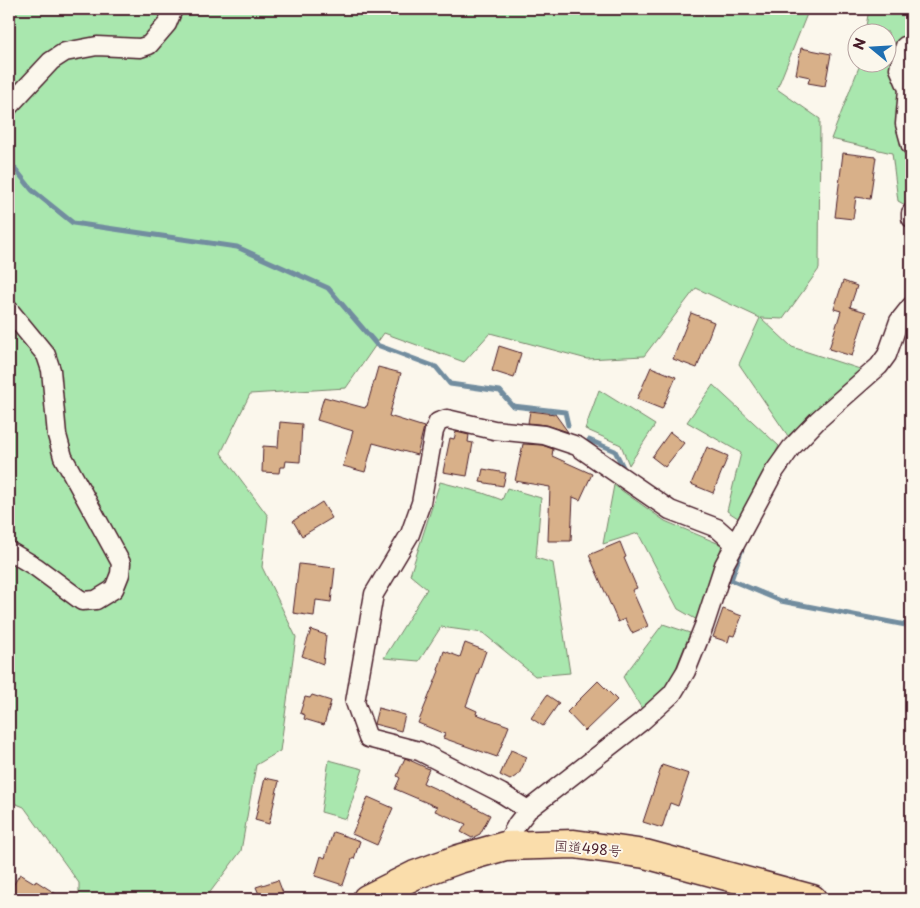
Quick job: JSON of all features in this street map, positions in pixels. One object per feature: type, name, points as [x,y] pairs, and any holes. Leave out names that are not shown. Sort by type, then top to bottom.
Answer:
[{"type":"highway","name":"国道498号","points":[[368,899],[415,875],[459,859],[505,846],[574,844],[645,854],[812,899]]},
{"type":"street","points":[[9,106],[51,61],[65,52],[97,46],[140,48],[149,45],[167,24],[173,9]]},
{"type":"street","points":[[905,46],[899,68],[908,90],[905,124],[911,146]]},
{"type":"street","points":[[911,213],[911,218]]},
{"type":"street","points":[[505,846],[517,824],[528,810],[641,722],[672,694],[686,671],[704,626],[724,565],[774,472],[791,448],[818,420],[879,366],[887,355],[899,321],[911,306]]},
{"type":"street","points":[[9,310],[46,355],[51,370],[57,435],[63,457],[121,563],[120,574],[114,589],[96,600],[82,601],[36,567],[9,550]]},
{"type":"street","points":[[528,810],[501,793],[419,751],[368,738],[355,702],[374,594],[410,534],[420,503],[434,431],[438,422],[447,419],[494,430],[544,434],[577,446],[670,510],[717,528],[735,544]]},
{"type":"green space","points":[[9,9],[809,9],[777,89],[820,119],[819,269],[783,319],[761,318],[792,347],[863,370],[788,436],[739,364],[760,318],[696,288],[644,356],[587,359],[490,333],[464,362],[384,333],[346,388],[250,394],[221,453],[268,516],[262,567],[296,637],[280,751],[256,765],[241,851],[205,899],[79,899],[79,883],[24,807],[9,801]]},
{"type":"green space","points":[[869,9],[911,9],[911,178],[907,206],[898,201],[892,153],[831,139],[857,72],[898,72],[898,22],[867,22]]},
{"type":"green space","points":[[713,385],[779,446],[741,520],[727,511],[741,453],[687,422]]},
{"type":"green space","points":[[599,390],[655,425],[629,465],[621,445],[585,429]]},
{"type":"green space","points":[[440,482],[502,500],[507,488],[541,498],[536,558],[553,563],[570,673],[535,676],[483,633],[441,627],[419,661],[384,658],[427,589],[410,575]]},
{"type":"green space","points":[[614,485],[665,521],[722,545],[699,621],[678,609],[638,533],[603,544]]},
{"type":"green space","points":[[663,624],[690,633],[671,681],[642,709],[623,677]]},
{"type":"green space","points":[[329,760],[363,769],[346,819],[321,812]]},
{"type":"building","points":[[801,48],[831,54],[825,86],[808,83],[810,77],[796,74]]},
{"type":"building","points":[[843,153],[876,157],[870,199],[856,197],[853,219],[835,217]]},
{"type":"building","points":[[843,281],[857,286],[850,307],[866,312],[852,356],[829,349],[841,311],[834,309]]},
{"type":"building","points":[[691,313],[714,322],[697,368],[673,359]]},
{"type":"building","points":[[499,346],[521,353],[514,378],[492,371]]},
{"type":"building","points":[[378,367],[401,373],[389,416],[424,427],[417,455],[373,443],[365,472],[343,466],[353,431],[317,420],[324,397],[365,408]]},
{"type":"building","points":[[651,367],[676,377],[662,409],[637,399]]},
{"type":"building","points":[[530,411],[555,414],[568,432],[547,425],[528,423]]},
{"type":"building","points":[[280,422],[302,424],[300,462],[286,461],[285,467],[280,467],[279,473],[262,472],[263,446],[278,447]]},
{"type":"building","points":[[456,432],[469,435],[468,442],[473,443],[467,476],[443,472],[450,438],[454,439]]},
{"type":"building","points":[[670,432],[684,443],[665,467],[652,457]]},
{"type":"building","points":[[523,444],[542,445],[553,449],[552,456],[592,474],[580,500],[573,497],[571,541],[548,541],[550,487],[515,481]]},
{"type":"building","points":[[707,447],[728,456],[713,493],[691,484]]},
{"type":"building","points":[[483,469],[506,473],[503,486],[480,482]]},
{"type":"building","points":[[322,502],[332,518],[302,536],[293,521]]},
{"type":"building","points":[[620,542],[626,557],[624,558],[637,588],[632,590],[648,626],[632,633],[625,619],[618,622],[589,555]]},
{"type":"building","points":[[299,564],[335,568],[331,602],[316,600],[314,616],[293,613]]},
{"type":"building","points":[[723,609],[742,616],[734,636],[730,635],[728,642],[713,637]]},
{"type":"building","points":[[311,630],[326,635],[323,664],[302,656]]},
{"type":"building","points":[[465,643],[486,651],[466,706],[477,711],[476,714],[509,726],[497,757],[443,738],[445,734],[418,723],[439,671],[444,651],[460,657]]},
{"type":"building","points":[[598,681],[617,700],[585,731],[567,712]]},
{"type":"building","points":[[312,695],[331,701],[324,725],[304,719],[305,715],[300,713],[305,697],[310,698]]},
{"type":"building","points":[[547,695],[559,703],[543,726],[531,718]]},
{"type":"building","points":[[378,708],[405,715],[401,731],[374,724]]},
{"type":"building","points":[[511,750],[527,757],[519,774],[510,780],[500,775]]},
{"type":"building","points":[[405,758],[429,769],[423,783],[490,815],[480,834],[472,838],[461,832],[466,824],[435,811],[437,807],[395,789],[400,778],[397,776]]},
{"type":"building","points":[[662,765],[689,774],[678,806],[670,803],[662,828],[643,822]]},
{"type":"building","points":[[265,778],[279,781],[269,824],[255,820]]},
{"type":"building","points":[[368,797],[393,808],[377,845],[352,834]]},
{"type":"building","points":[[333,832],[360,841],[343,885],[315,876],[321,856],[325,858]]},
{"type":"building","points":[[20,874],[35,883],[36,881],[64,899],[21,899],[9,892]]},
{"type":"building","points":[[278,880],[283,893],[261,899],[256,887]]},
{"type":"waterway","points":[[911,64],[909,71],[911,75]]},
{"type":"waterway","points":[[9,161],[32,190],[73,223],[237,247],[328,288],[377,345],[436,367],[450,384],[500,391],[513,406],[565,412],[568,425]]},
{"type":"waterway","points":[[589,440],[615,451],[623,467]]},
{"type":"waterway","points":[[742,549],[731,580],[781,601],[911,626]]}]
